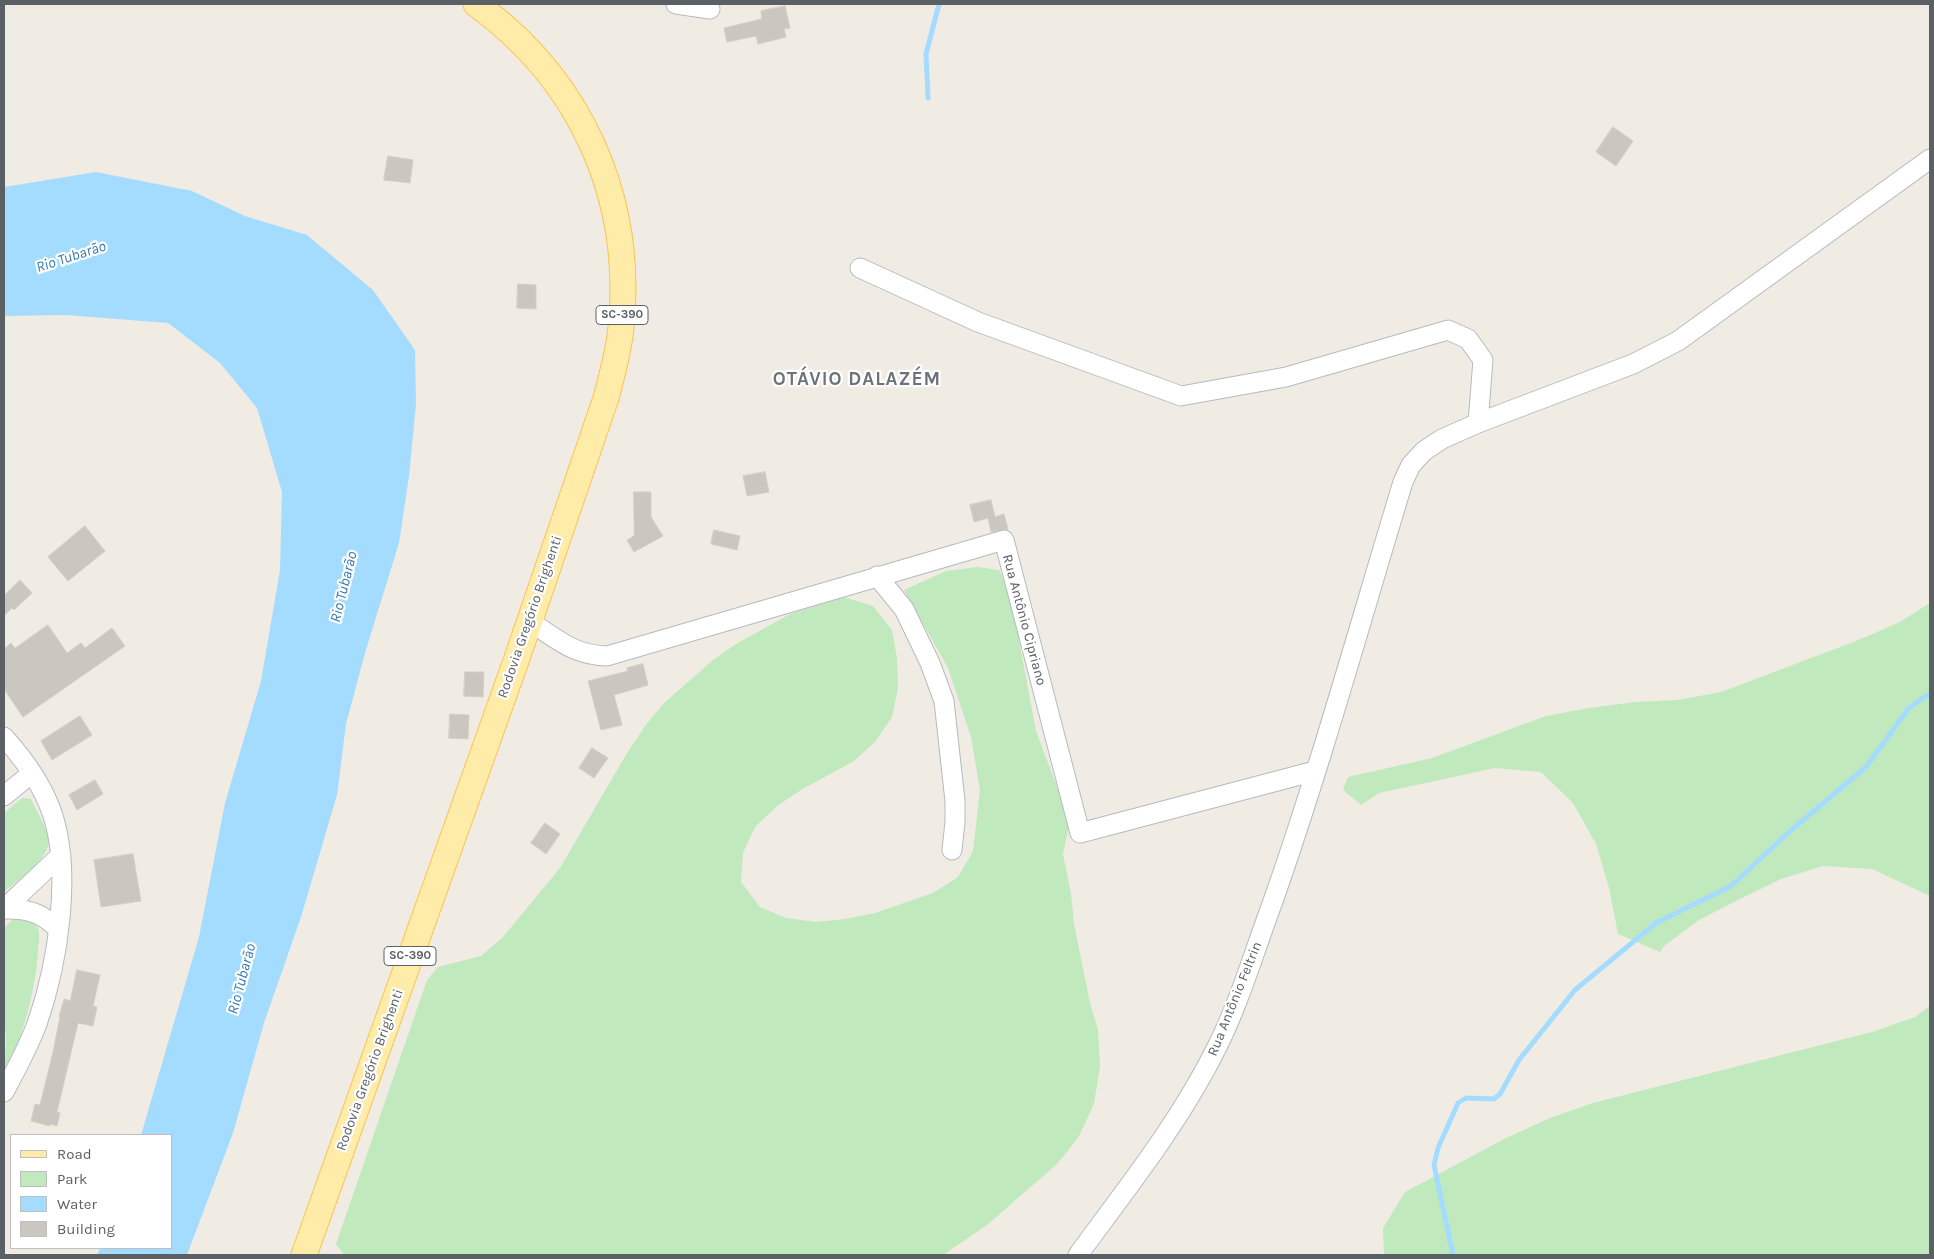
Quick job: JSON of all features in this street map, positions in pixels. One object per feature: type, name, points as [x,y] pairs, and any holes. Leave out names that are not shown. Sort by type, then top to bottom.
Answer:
[{"type":"main road","name":"Rodovia Gregório Brighenti","points":[[304,1255],[606,398],[615,364],[621,329],[623,258],[618,220],[610,186],[595,150],[579,117],[559,86],[538,59],[516,37],[476,4]]},
{"type":"street","points":[[676,4],[710,9]]},
{"type":"street","name":"Rua Antônio Feltrin","points":[[1078,1255],[1171,1127],[1217,1046],[1236,1004],[1295,839],[1403,482],[1411,465],[1424,451],[1442,439],[1478,423],[1632,364],[1678,341],[1930,159]]},
{"type":"street","points":[[860,268],[978,322],[1181,396],[1286,377],[1448,330],[1468,339],[1483,360],[1478,423]]},
{"type":"street","name":"Rua Antônio Cipriano","points":[[529,621],[573,650],[590,655],[607,656],[1004,540],[1080,833],[1315,771]]},
{"type":"street","points":[[877,576],[904,609],[930,663],[944,701],[955,801],[952,850]]},
{"type":"street","points":[[4,737],[32,773],[51,810],[59,837],[62,878],[54,960],[36,1024],[22,1058],[4,1092]]},
{"type":"street","points":[[4,796],[32,773]]},
{"type":"street","points":[[4,909],[61,855]]},
{"type":"street","points":[[4,909],[33,911],[42,915],[58,929]]},
{"type":"green space","points":[[977,567],[999,570],[1010,592],[1036,731],[1060,795],[1069,826],[1063,854],[1071,894],[1074,924],[1090,1003],[1098,1030],[1100,1066],[1094,1104],[1078,1138],[1057,1164],[987,1225],[943,1255],[344,1255],[336,1244],[427,980],[438,967],[481,956],[503,937],[560,868],[627,753],[645,726],[664,703],[713,660],[736,644],[790,614],[844,597],[873,606],[892,630],[897,658],[898,688],[892,717],[875,742],[854,761],[801,790],[777,806],[755,827],[743,853],[741,882],[760,907],[786,918],[816,922],[845,919],[875,913],[933,893],[958,877],[973,851],[980,790],[971,737],[948,668],[904,590],[946,571]]},
{"type":"green space","points":[[1930,603],[1930,896],[1872,869],[1823,866],[1781,879],[1699,920],[1664,946],[1660,952],[1618,934],[1609,888],[1596,844],[1573,803],[1541,772],[1495,768],[1379,793],[1361,805],[1343,790],[1348,777],[1432,758],[1546,716],[1635,702],[1678,700],[1721,692],[1856,641],[1898,623]]},
{"type":"green space","points":[[22,798],[31,799],[48,835],[48,846],[39,861],[4,892],[4,813]]},
{"type":"green space","points":[[15,917],[28,920],[36,926],[39,931],[39,940],[34,985],[30,1001],[16,1049],[4,1080],[6,1039],[4,1015],[4,928]]},
{"type":"green space","points":[[1930,1006],[1930,1255],[1384,1255],[1383,1228],[1405,1192],[1506,1138],[1550,1118],[1593,1103],[1872,1032],[1915,1017]]},
{"type":"water","name":"Rio Tubarão","points":[[96,172],[192,191],[245,216],[307,235],[373,290],[415,350],[416,404],[409,476],[399,543],[365,653],[346,724],[337,795],[301,917],[264,1023],[233,1133],[187,1255],[97,1255],[100,1249],[172,1249],[172,1134],[141,1134],[199,937],[225,803],[261,681],[280,570],[282,492],[257,408],[220,363],[168,323],[66,315],[4,316],[4,187]]},
{"type":"building","points":[[785,6],[790,28],[784,29],[786,37],[758,44],[756,36],[727,42],[724,28],[762,19],[761,11]]},
{"type":"building","points":[[1613,127],[1633,141],[1616,166],[1596,152]]},
{"type":"building","points":[[388,156],[413,160],[410,183],[384,180]]},
{"type":"building","points":[[518,284],[536,285],[536,309],[517,308]]},
{"type":"building","points":[[765,472],[769,492],[747,496],[743,476]]},
{"type":"building","points":[[634,492],[651,492],[651,517],[663,536],[634,552],[627,540],[634,536]]},
{"type":"building","points":[[991,500],[995,517],[1004,514],[1008,529],[991,532],[988,518],[974,522],[970,505]]},
{"type":"building","points":[[85,526],[105,551],[68,581],[48,557]]},
{"type":"building","points":[[714,530],[740,536],[737,550],[711,544]]},
{"type":"building","points":[[20,580],[32,593],[14,610],[12,608],[4,616],[4,596]]},
{"type":"building","points":[[48,625],[67,653],[81,643],[85,648],[112,628],[125,646],[23,717],[4,689],[4,649],[11,643],[15,648]]},
{"type":"building","points":[[643,664],[648,685],[614,695],[622,725],[601,730],[588,681],[628,671],[627,668]]},
{"type":"building","points":[[465,672],[484,672],[483,697],[464,696]]},
{"type":"building","points":[[450,714],[469,715],[468,739],[449,738]]},
{"type":"building","points":[[80,716],[92,735],[52,760],[41,741]]},
{"type":"building","points":[[592,748],[608,758],[594,778],[579,768]]},
{"type":"building","points":[[95,780],[103,794],[77,810],[69,795]]},
{"type":"building","points":[[545,823],[560,834],[546,854],[531,843]]},
{"type":"building","points":[[133,854],[141,901],[101,907],[94,860]]},
{"type":"building","points":[[77,970],[100,975],[93,1006],[97,1007],[93,1026],[78,1023],[57,1112],[60,1113],[57,1126],[50,1124],[50,1126],[31,1121],[35,1104],[40,1105],[64,999],[70,1001]]},
{"type":"waterway","points":[[928,98],[926,54],[939,4]]},
{"type":"waterway","points":[[1453,1255],[1434,1165],[1438,1148],[1458,1103],[1466,1098],[1494,1099],[1500,1094],[1519,1060],[1575,990],[1656,923],[1731,886],[1789,832],[1866,767],[1908,709],[1930,694]]},
{"type":"district","name":"OTÁVIO DALAZÉM","points":[[857,380]]}]
